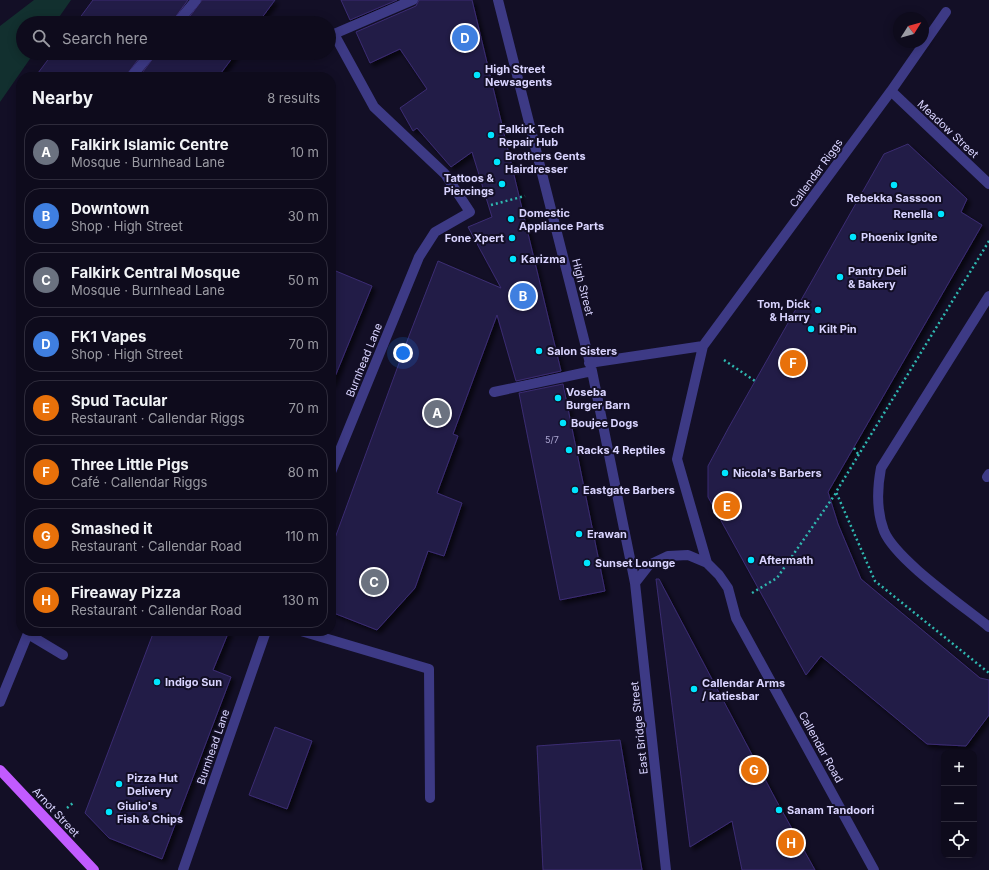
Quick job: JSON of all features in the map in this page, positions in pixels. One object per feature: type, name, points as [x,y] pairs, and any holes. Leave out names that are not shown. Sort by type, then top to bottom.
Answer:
[{"type":"main road","name":"Arnot Street","points":[[0,770],[94,870]]},
{"type":"street","points":[[183,16],[196,0]]},
{"type":"street","points":[[336,33],[413,0]]},
{"type":"street","name":"High Street","points":[[498,0],[590,367],[635,583]]},
{"type":"street","name":"Callendar Riggs","points":[[707,563],[677,459],[703,346],[891,91],[946,12]]},
{"type":"street","points":[[336,38],[374,107],[445,174],[470,212]]},
{"type":"street","points":[[135,72],[145,60]]},
{"type":"street","name":"Meadow Street","points":[[891,91],[989,184]]},
{"type":"street","name":"Burnhead Lane","points":[[336,460],[419,257],[435,232],[470,212]]},
{"type":"street","points":[[989,296],[881,468],[878,498],[880,515],[885,532],[902,556],[989,627]]},
{"type":"street","points":[[494,392],[590,367],[703,346]]},
{"type":"street","name":"Callendar Road","points":[[635,583],[649,565],[668,556],[688,555],[707,563],[719,575],[728,588],[736,618],[874,870]]},
{"type":"street","name":"East Bridge Street","points":[[635,583],[666,870]]},
{"type":"street","points":[[0,702],[27,636]]},
{"type":"street","points":[[33,636],[63,655]]},
{"type":"street","name":"Burnhead Lane","points":[[183,870],[264,636]]},
{"type":"street","points":[[318,636],[429,669],[430,798]]},
{"type":"path","points":[[470,212],[478,208],[546,190]]},
{"type":"path","points":[[703,346],[755,381]]},
{"type":"path","points":[[854,448],[858,454]]},
{"type":"path","points":[[732,604],[777,578],[836,492]]},
{"type":"green space","points":[[34,0],[71,0],[60,16],[16,16],[16,60],[29,60],[21,72],[16,72],[16,79],[0,102],[0,26]]},
{"type":"building","points":[[93,0],[188,0],[176,16],[81,16]]},
{"type":"building","points":[[202,0],[275,0],[263,16],[190,16]]},
{"type":"building","points":[[341,0],[397,0],[350,20]]},
{"type":"building","points":[[419,0],[472,0],[561,371],[516,381],[497,315],[453,434],[458,436],[437,493],[462,503],[444,556],[428,551],[415,588],[377,630],[336,614],[336,535],[438,261],[501,288],[468,227],[492,217],[472,152],[451,167],[417,128],[413,131],[400,108],[427,89],[400,49],[370,63],[356,32],[416,6]]},
{"type":"building","points":[[48,60],[138,60],[129,72],[39,72]]},
{"type":"building","points":[[152,60],[231,60],[222,72],[143,72]]},
{"type":"building","points":[[908,144],[967,199],[961,212],[982,225],[828,492],[838,524],[861,579],[980,678],[989,680],[989,715],[966,746],[927,744],[821,656],[806,675],[708,497],[708,466],[729,427],[884,154]]},
{"type":"building","points":[[336,271],[372,286],[336,374]]},
{"type":"building","points":[[563,384],[605,591],[560,600],[519,393]]},
{"type":"building","points":[[656,579],[659,579],[776,800],[815,870],[742,870],[732,821],[690,847]]},
{"type":"building","points":[[152,636],[227,636],[213,670],[231,677],[162,859],[109,838],[85,813]]},
{"type":"building","points":[[275,727],[312,741],[287,809],[249,795]]},
{"type":"building","points":[[620,740],[642,870],[543,870],[537,746]]},
{"type":"place","name":"FK1 Vapes","points":[[465,38]]},
{"type":"place","name":"High Street Newsagents","points":[[477,75]]},
{"type":"place","name":"Falkirk Tech Repair Hub","points":[[491,135]]},
{"type":"place","name":"Brothers Gents Hairdresser","points":[[497,162]]},
{"type":"place","name":"Tattoos & Piercings","points":[[502,184]]},
{"type":"place","name":"Rebekka Sassoon","points":[[894,185]]},
{"type":"place","name":"Renella","points":[[941,214]]},
{"type":"place","name":"Domestic Appliance Parts","points":[[511,219]]},
{"type":"place","name":"Phoenix Ignite","points":[[853,237]]},
{"type":"place","name":"Fone Xpert","points":[[512,238]]},
{"type":"place","name":"Karizma","points":[[513,259]]},
{"type":"place","name":"Pantry Deli & Bakery","points":[[840,277]]},
{"type":"place","name":"Downtown","points":[[523,296]]},
{"type":"place","name":"Tom, Dick & Harry","points":[[818,310]]},
{"type":"place","name":"Kilt Pin","points":[[811,329]]},
{"type":"place","name":"Salon Sisters","points":[[539,351]]},
{"type":"place","name":"Three Little Pigs","points":[[793,363]]},
{"type":"place","name":"Voseba Burger Barn","points":[[558,398]]},
{"type":"place","name":"Falkirk Islamic Centre","points":[[437,413]]},
{"type":"place","name":"Boujee Dogs","points":[[563,423]]},
{"type":"place","name":"Racks 4 Reptiles","points":[[569,450]]},
{"type":"place","name":"Nicola's Barbers","points":[[725,473]]},
{"type":"place","name":"Eastgate Barbers","points":[[575,490]]},
{"type":"place","name":"Spud Tacular","points":[[727,506]]},
{"type":"place","name":"Erawan","points":[[579,534]]},
{"type":"place","name":"Aftermath","points":[[751,560]]},
{"type":"place","name":"Sunset Lounge","points":[[587,563]]},
{"type":"place","name":"Falkirk Central Mosque","points":[[374,582]]},
{"type":"place","name":"Indigo Sun","points":[[157,682]]},
{"type":"place","name":"Callendar Arms / katiesbar","points":[[694,689]]},
{"type":"place","name":"Smashed it","points":[[754,770]]},
{"type":"place","name":"Pizza Hut Delivery","points":[[119,784]]},
{"type":"place","name":"Sanam Tandoori","points":[[779,810]]},
{"type":"place","name":"Giulio's Fish & Chips","points":[[109,812]]},
{"type":"place","name":"Fireaway Pizza","points":[[791,843]]}]
